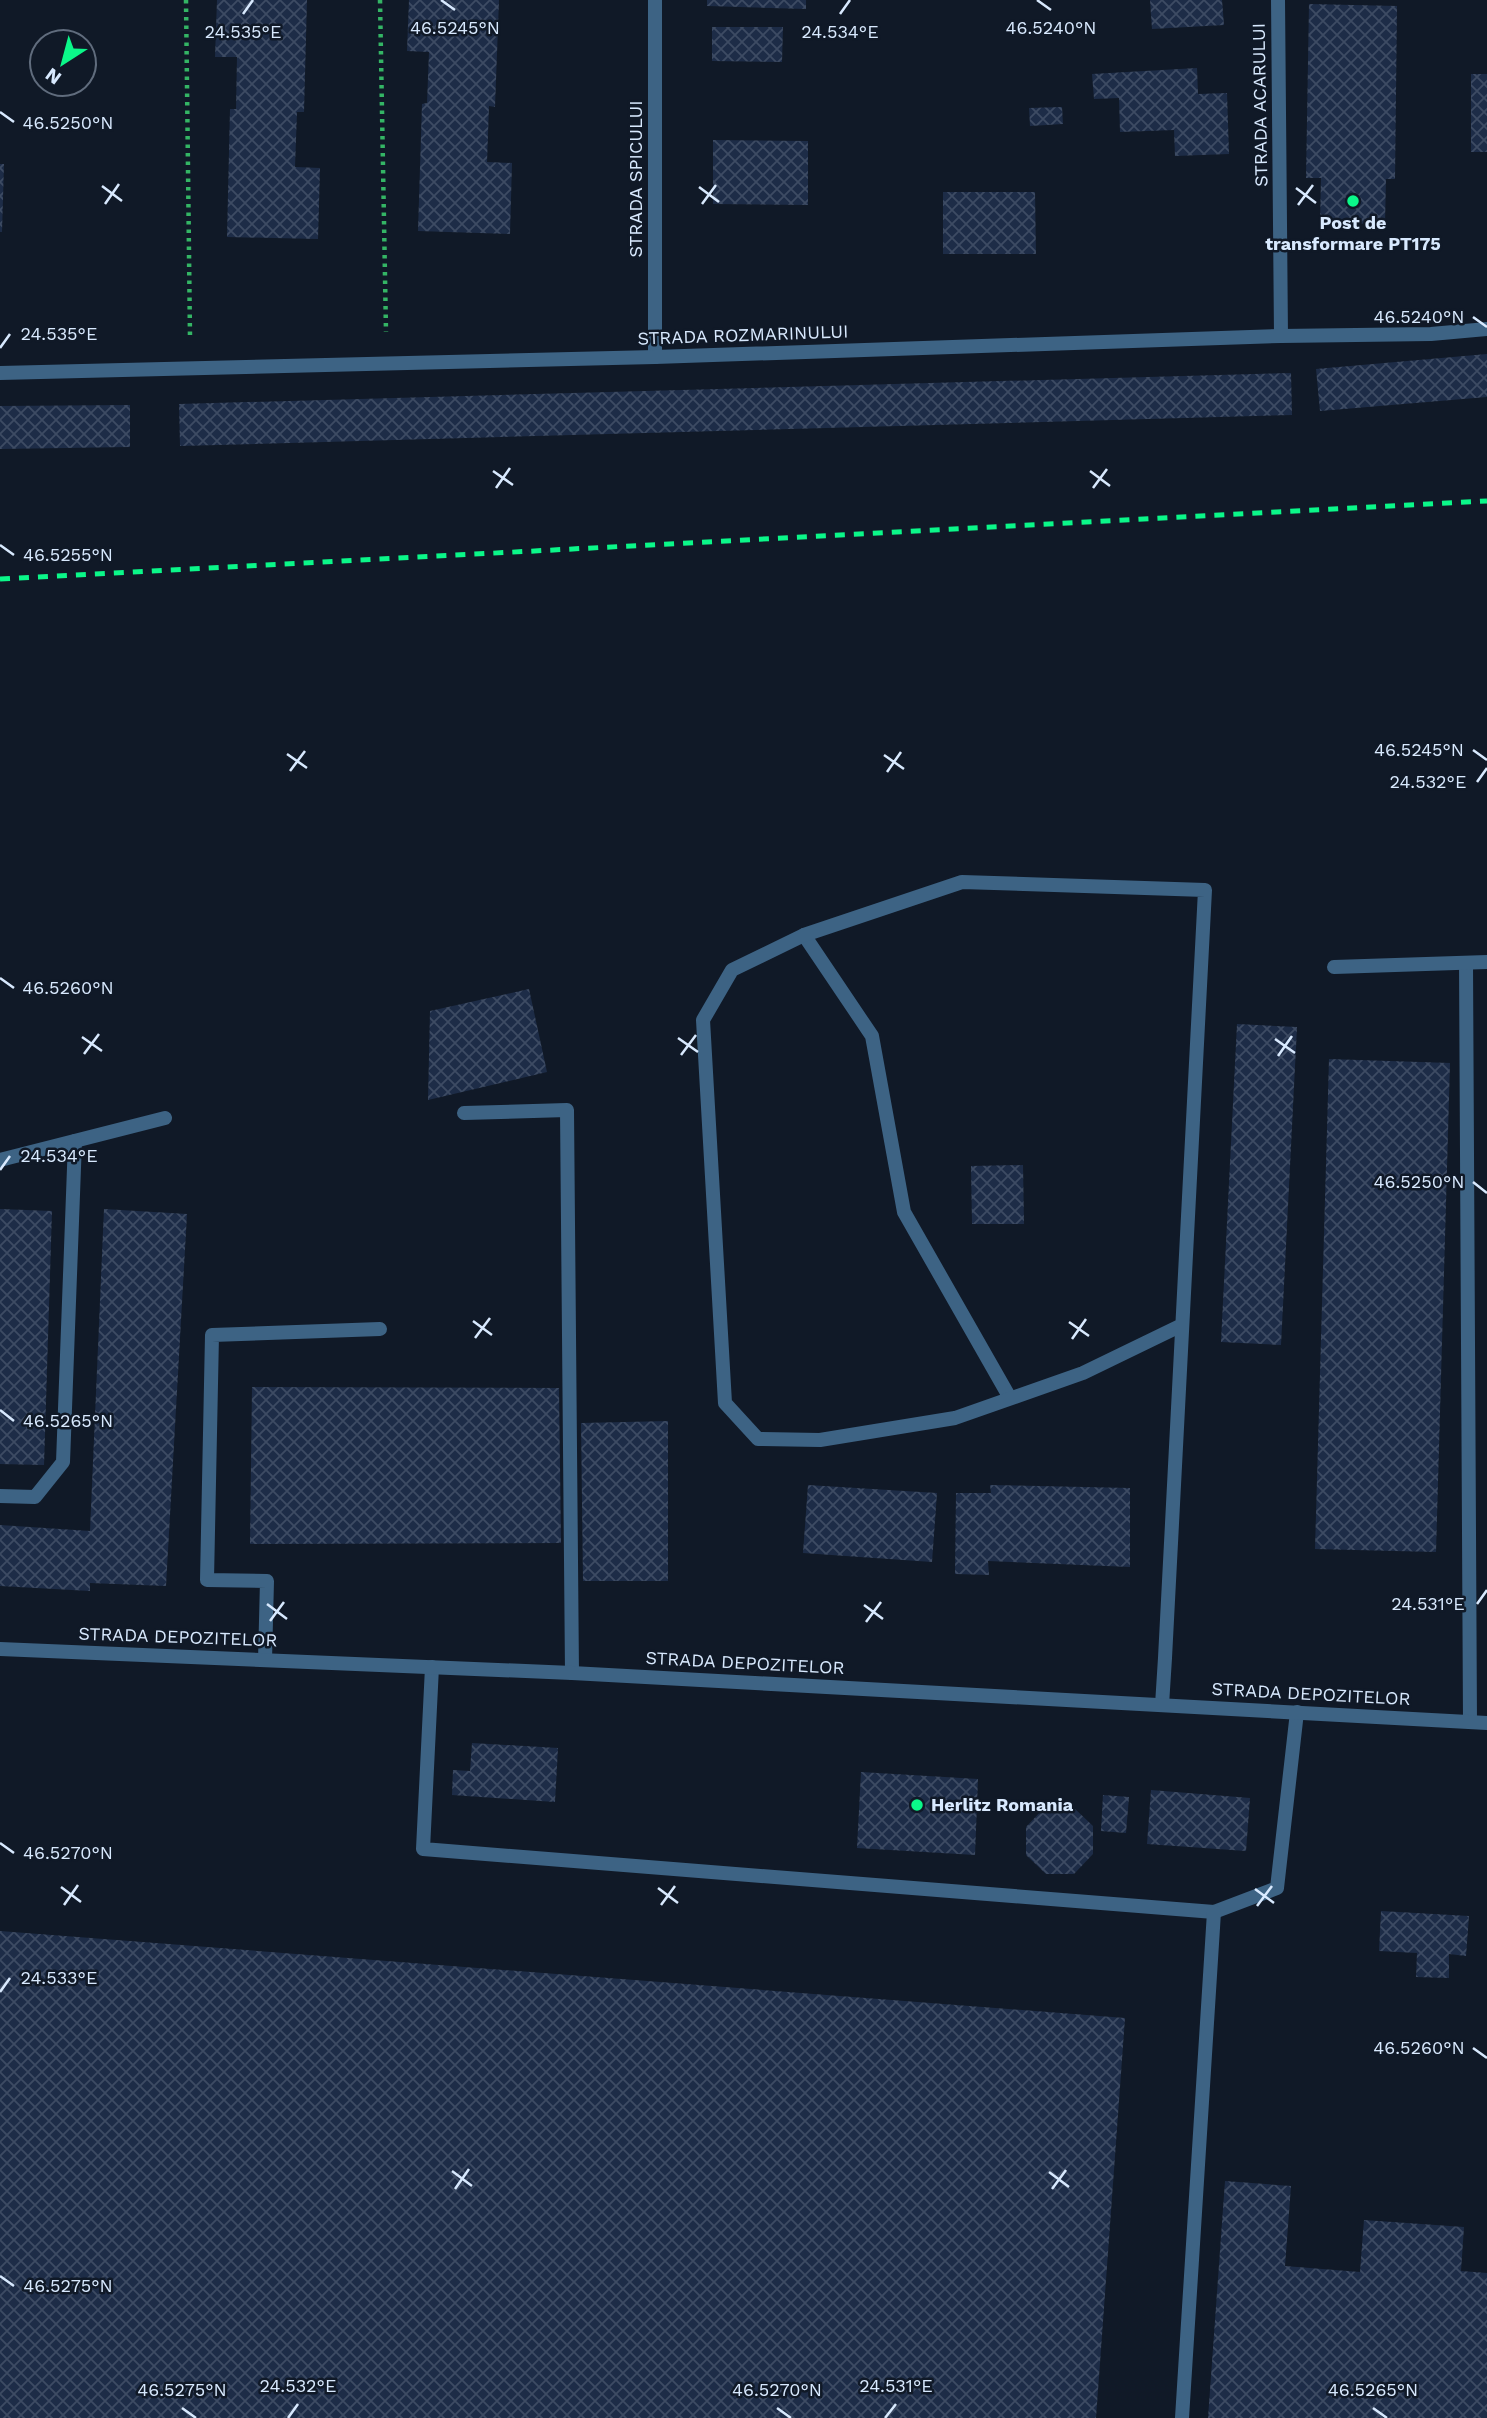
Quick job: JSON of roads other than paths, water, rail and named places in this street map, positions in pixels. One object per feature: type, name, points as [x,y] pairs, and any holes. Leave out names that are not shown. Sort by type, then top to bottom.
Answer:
[{"type":"street","name":"STRADA SPICULUI","points":[[655,0],[655,357]]},
{"type":"street","name":"STRADA ACARULUI","points":[[1278,0],[1281,336]]},
{"type":"street","name":"STRADA ROZMARINULUI","points":[[0,373],[655,357],[1281,336],[1431,334],[1487,329]]},
{"type":"street","points":[[1162,1705],[1205,890],[962,882],[804,935],[732,971],[703,1020],[725,1403],[758,1439],[820,1440],[955,1418],[1083,1373],[1182,1325]]},
{"type":"street","points":[[804,935],[872,1036],[904,1212],[1010,1398]]},
{"type":"street","points":[[1334,967],[1487,962]]},
{"type":"street","points":[[1466,963],[1470,1722]]},
{"type":"street","points":[[464,1113],[567,1110],[572,1673]]},
{"type":"street","points":[[0,1160],[165,1118]]},
{"type":"street","points":[[0,1496],[35,1497],[63,1462],[75,1141]]},
{"type":"street","points":[[265,1660],[267,1581],[207,1580],[212,1335],[380,1329]]},
{"type":"street","name":"STRADA DEPOZITELOR","points":[[0,1649],[572,1673],[1487,1723]]},
{"type":"street","points":[[432,1667],[423,1849],[1214,1912],[1278,1888],[1297,1712]]},
{"type":"street","points":[[1182,2418],[1214,1912]]},
{"type":"railway","points":[[0,579],[1487,501]]},
{"type":"place","name":"Post de transformare PT175","points":[[1353,201]]},
{"type":"place","name":"Herlitz Romania","points":[[917,1805]]}]
